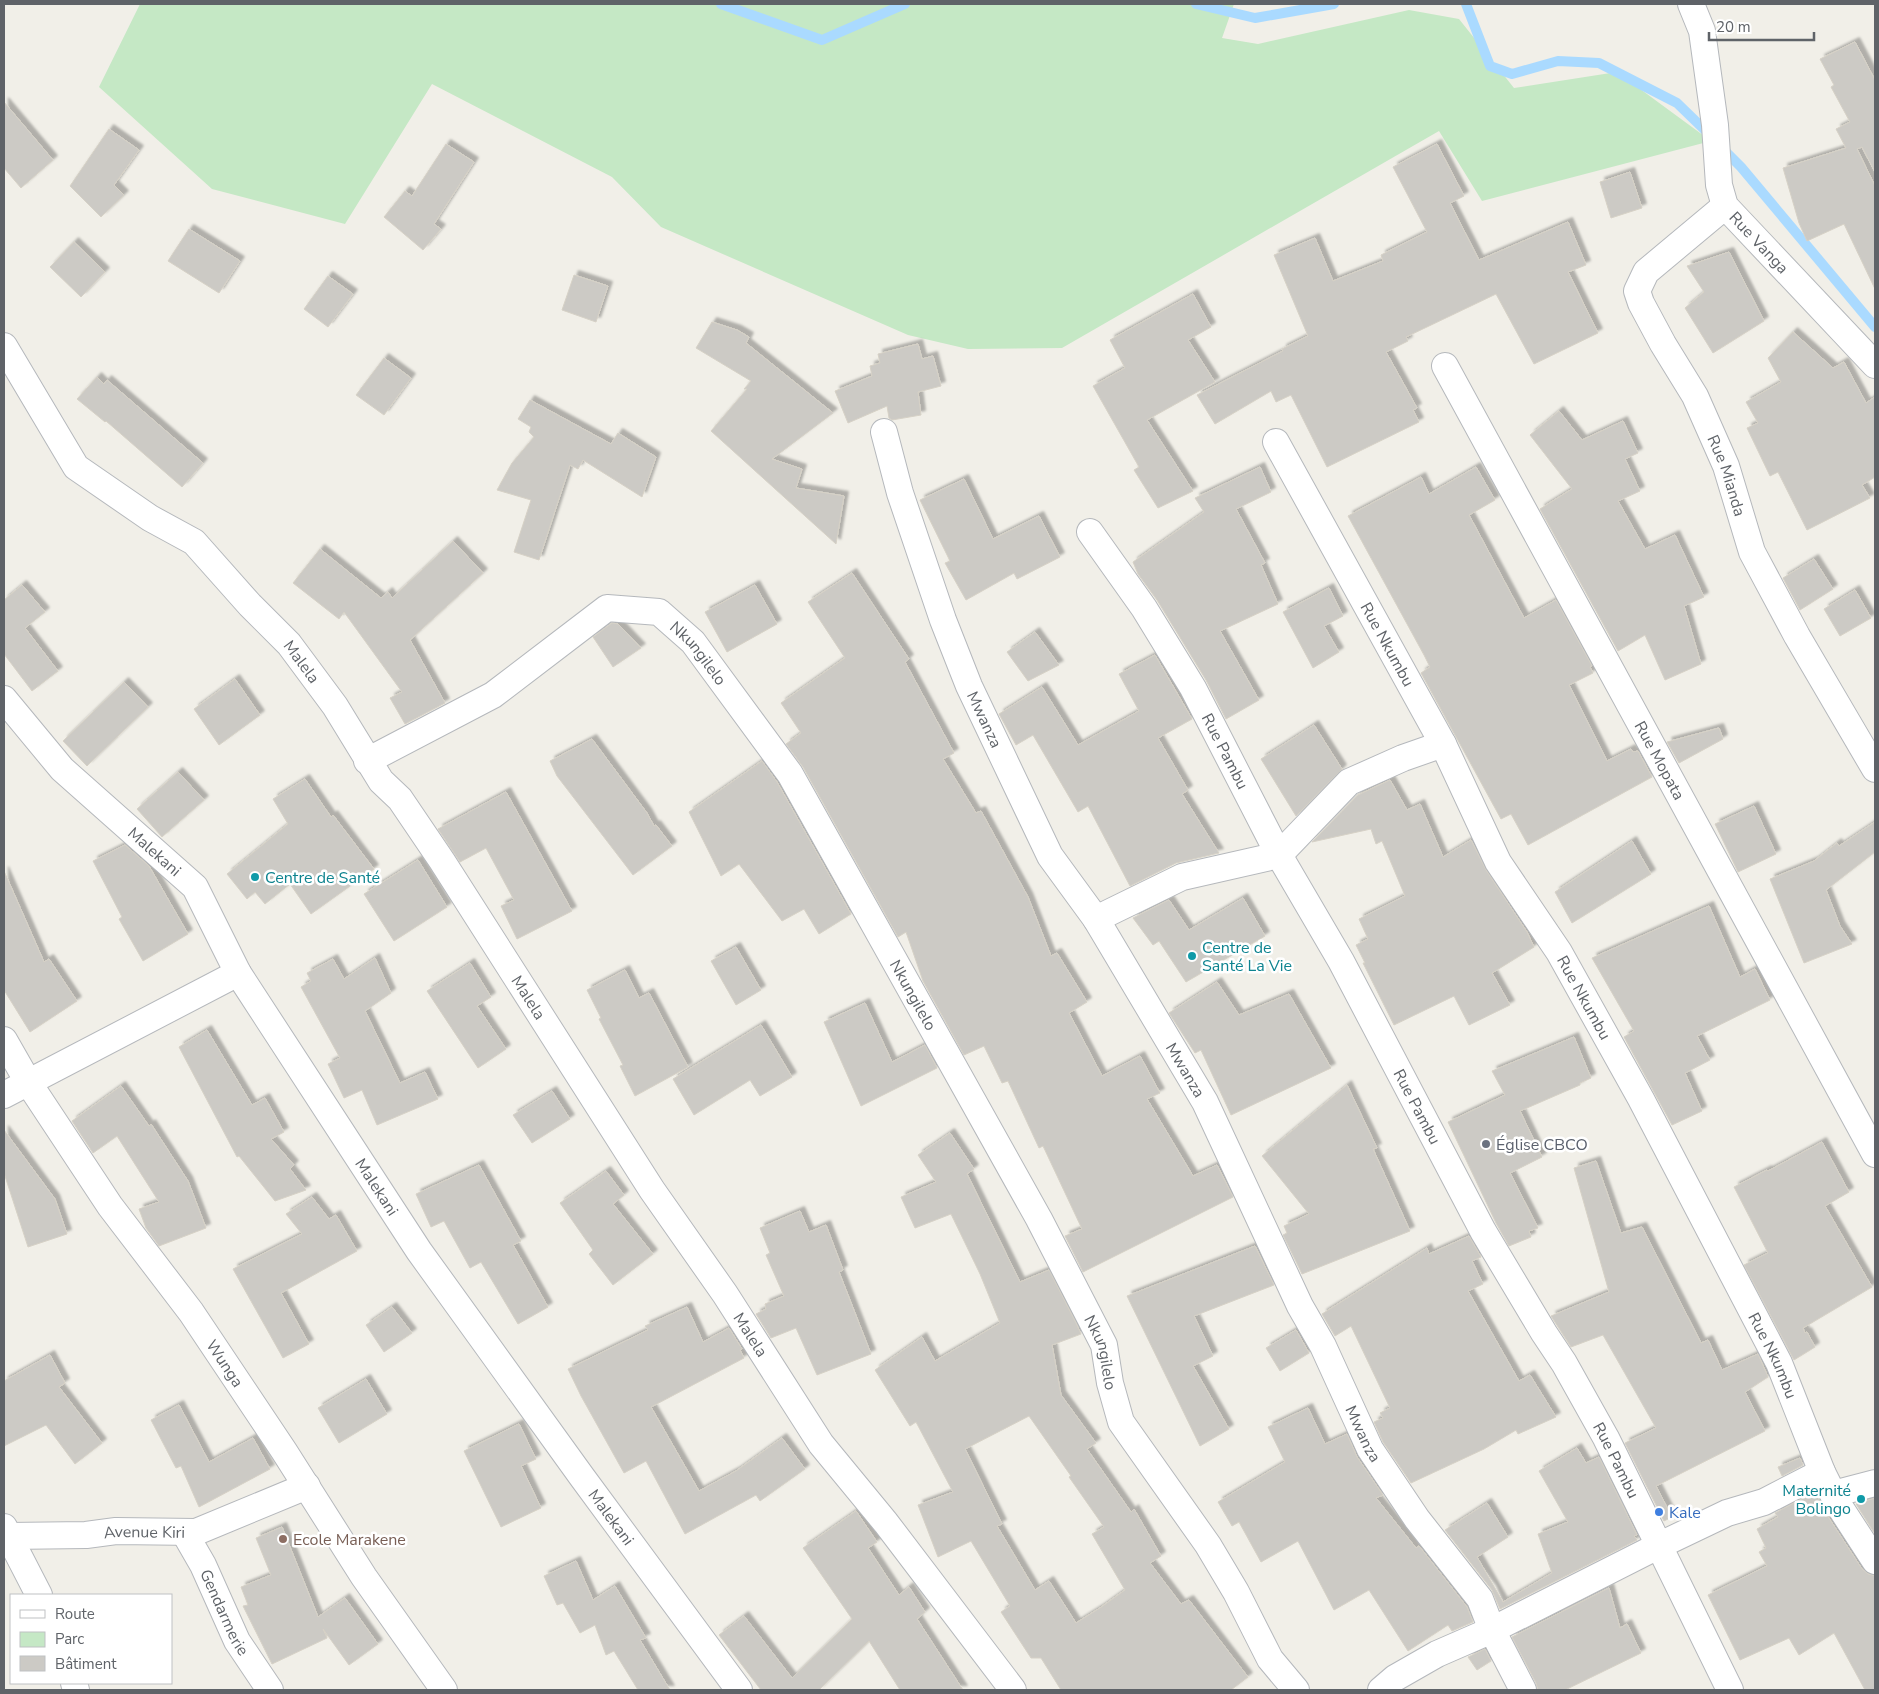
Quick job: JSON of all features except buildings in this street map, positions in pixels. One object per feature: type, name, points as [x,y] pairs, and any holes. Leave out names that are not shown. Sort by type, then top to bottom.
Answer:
[{"type":"street","name":"Rue Vanga","points":[[1691,4],[1702,31],[1715,125],[1719,185],[1725,206],[1875,365]]},
{"type":"street","name":"Rue Mianda","points":[[1725,206],[1646,272],[1637,291],[1641,303],[1663,344],[1695,396],[1726,466],[1752,552],[1797,636],[1875,769]]},
{"type":"street","name":"Malela","points":[[4,346],[76,467],[150,518],[194,542],[250,605],[289,644],[335,706],[381,781],[400,799],[442,861],[652,1190],[725,1294],[821,1444],[886,1523],[1013,1690]]},
{"type":"street","name":"Rue Mopata","points":[[1444,366],[1875,1154]]},
{"type":"street","name":"Mwanza","points":[[884,432],[900,493],[943,620],[968,686],[1050,856],[1096,919],[1205,1102],[1300,1306],[1323,1346],[1370,1449],[1417,1519],[1480,1598],[1492,1630],[1523,1690]]},
{"type":"street","name":"Rue Nkumbu","points":[[1276,442],[1443,744],[1498,862],[1564,961],[1641,1099],[1776,1357],[1828,1483],[1875,1561]]},
{"type":"street","name":"Rue Pambu","points":[[1090,532],[1144,608],[1193,688],[1279,855],[1341,961],[1483,1231],[1564,1363],[1606,1438],[1730,1690]]},
{"type":"street","name":"Nkungilelo","points":[[367,761],[493,695],[607,608],[659,612],[694,642],[790,774],[1039,1220],[1104,1345],[1110,1383],[1120,1422],[1208,1545],[1236,1592],[1270,1659],[1296,1690]]},
{"type":"street","name":"Malekani","points":[[4,699],[62,770],[195,887],[238,973],[419,1251],[739,1690]]},
{"type":"street","points":[[1096,919],[1182,878],[1279,855],[1349,782],[1403,758],[1443,744]]},
{"type":"street","points":[[4,1095],[238,973]]},
{"type":"street","name":"Wunga","points":[[4,1040],[28,1082],[110,1206],[191,1312],[364,1577],[444,1690]]},
{"type":"street","points":[[1381,1690],[1395,1678],[1437,1654],[1492,1630],[1727,1513],[1828,1483],[1875,1483]]},
{"type":"street","name":"Avenue Kiri","points":[[5,1534],[86,1536],[116,1531],[196,1532],[306,1486]]},
{"type":"street","name":"Gendarmerie","points":[[184,1532],[203,1564],[237,1641],[270,1690]]},
{"type":"street","points":[[5,1534],[38,1594]]},
{"type":"green space","points":[[140,4],[1234,4],[1222,38],[1258,44],[1409,10],[1459,19],[1514,88],[1617,72],[1711,141],[1482,201],[1439,131],[1062,348],[968,349],[908,335],[661,227],[612,177],[432,84],[345,224],[212,189],[99,87]]},
{"type":"waterway","points":[[721,4],[822,40],[905,4]]},
{"type":"waterway","points":[[1196,4],[1255,18],[1334,4]]},
{"type":"waterway","points":[[1466,4],[1490,66],[1512,74],[1558,61],[1599,63],[1677,103],[1711,136]]},
{"type":"waterway","points":[[1721,147],[1741,167],[1875,327]]},
{"type":"place","name":"Centre de Santé","points":[[255,877]]},
{"type":"place","name":"Centre de Santé La Vie","points":[[1192,956]]},
{"type":"place","name":"Église CBCO","points":[[1486,1144]]},
{"type":"place","name":"Maternité Bolingo","points":[[1861,1499]]},
{"type":"place","name":"Kale","points":[[1659,1512]]},
{"type":"place","name":"Ecole Marakene","points":[[283,1539]]}]
